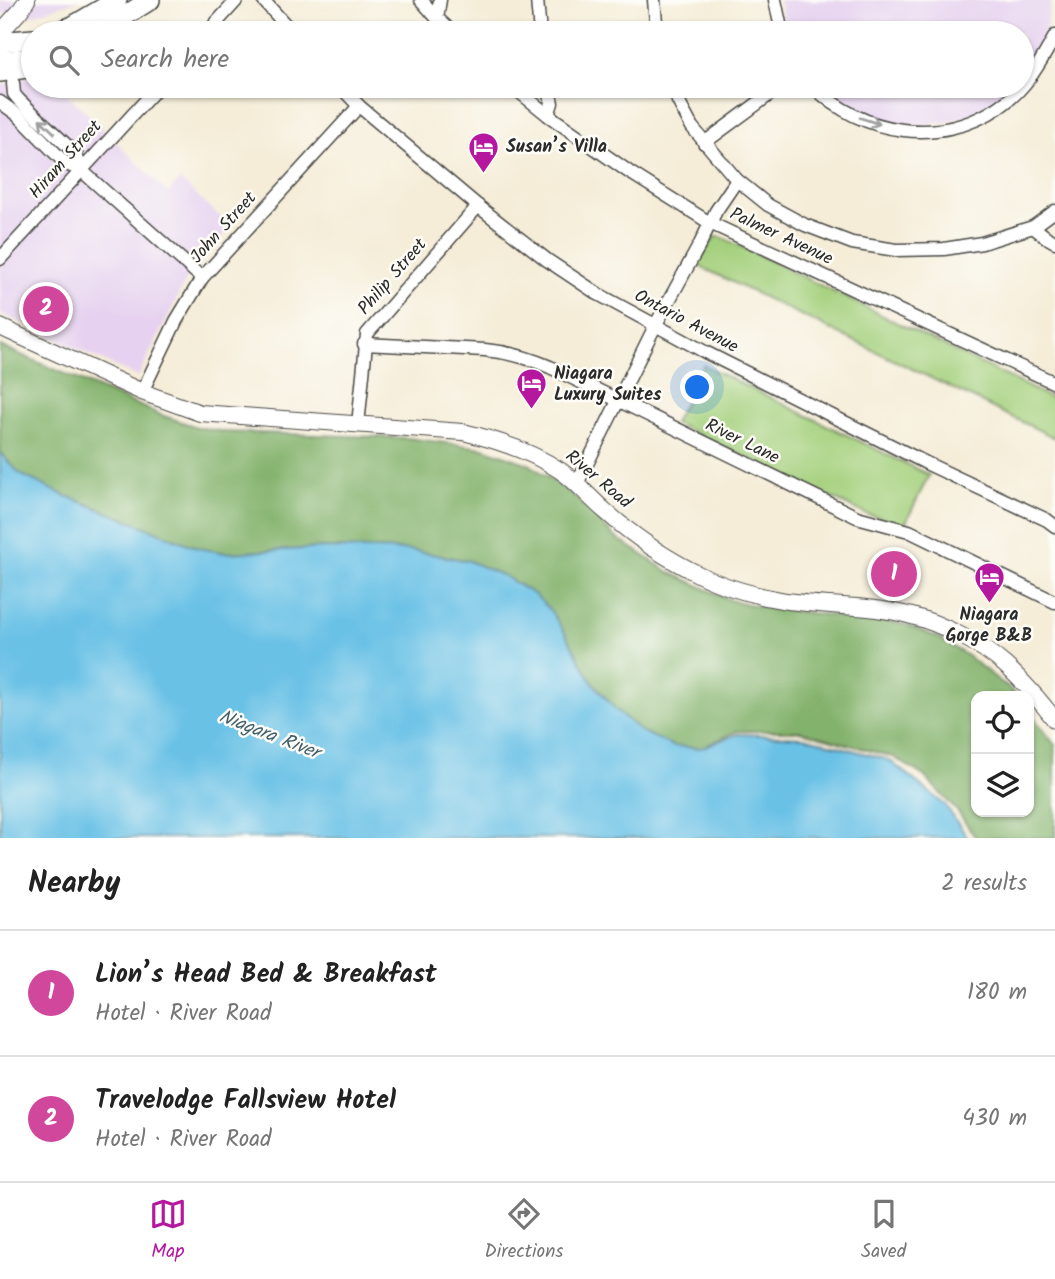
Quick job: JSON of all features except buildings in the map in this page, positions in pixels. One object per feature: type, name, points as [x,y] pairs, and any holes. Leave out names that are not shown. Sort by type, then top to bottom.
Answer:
[{"type":"highway","points":[[81,21],[117,0]]},
{"type":"highway","points":[[115,21],[150,0]]},
{"type":"highway","points":[[0,42],[21,40]]},
{"type":"main road","points":[[0,15],[25,0]]},
{"type":"main road","points":[[0,33],[19,12],[25,0]]},
{"type":"main road","points":[[0,59],[21,62]]},
{"type":"main road","name":"River Road","points":[[0,327],[142,392],[200,413],[463,432],[496,440],[559,470],[633,536],[701,576],[743,591],[781,600],[884,610],[914,616],[982,647],[1005,665],[1054,715]]},
{"type":"street","points":[[218,21],[237,0]]},
{"type":"street","points":[[263,0],[282,21]]},
{"type":"street","points":[[421,0],[440,21]]},
{"type":"street","points":[[437,18],[440,0]]},
{"type":"street","points":[[537,0],[539,21]]},
{"type":"street","points":[[654,0],[656,21]]},
{"type":"street","points":[[775,0],[779,21]]},
{"type":"street","points":[[1034,72],[1055,36]]},
{"type":"street","points":[[7,78],[19,100],[76,153],[81,170]]},
{"type":"street","name":"Hiram Street","points":[[0,259],[148,98]]},
{"type":"street","name":"Ontario Avenue","points":[[351,98],[478,206],[547,260],[598,294],[655,326],[1055,526]]},
{"type":"street","name":"Palmer Avenue","points":[[527,98],[629,172],[710,223],[1055,383]]},
{"type":"street","points":[[548,115],[550,98]]},
{"type":"street","points":[[677,98],[705,143],[737,180],[768,205],[805,225],[852,243],[896,250],[944,249],[982,243],[1033,227],[1055,211]]},
{"type":"street","points":[[705,143],[765,98]]},
{"type":"street","points":[[825,98],[860,119],[897,130],[932,132],[964,125],[1000,107],[1010,98]]},
{"type":"street","points":[[0,102],[18,115],[66,163],[81,170],[202,278]]},
{"type":"street","name":"John Street","points":[[142,392],[176,321],[202,278],[359,106]]},
{"type":"street","points":[[577,484],[655,326],[710,223],[737,180]]},
{"type":"street","name":"Philip Street","points":[[358,425],[366,334],[478,206]]},
{"type":"street","points":[[1033,227],[1055,242]]},
{"type":"street","name":"River Lane","points":[[365,344],[500,351],[530,359],[857,517],[909,531],[1055,602]]},
{"type":"shaded area","points":[[0,0],[77,0],[28,17],[0,13]]},
{"type":"shaded area","points":[[779,0],[1052,0],[1045,33],[1034,56],[1034,21],[783,21]]},
{"type":"shaded area","points":[[21,80],[21,98],[71,98],[168,193],[180,180],[231,227],[189,274],[138,377],[0,313],[0,86]]},
{"type":"shaded area","points":[[837,98],[998,98],[964,117],[947,122],[913,126],[863,116]]},
{"type":"green space","points":[[715,237],[721,237],[1055,400],[1055,438],[697,265]]},
{"type":"green space","points":[[0,346],[161,415],[197,427],[225,432],[408,438],[484,448],[529,464],[574,496],[615,537],[669,572],[733,601],[768,608],[904,624],[937,637],[966,655],[1012,691],[971,691],[971,817],[1034,817],[1034,718],[1055,745],[1055,838],[976,838],[958,812],[924,776],[893,757],[800,731],[737,731],[701,748],[673,746],[640,731],[616,710],[592,682],[565,633],[535,595],[504,576],[469,561],[409,550],[325,548],[226,553],[198,548],[59,493],[20,474],[0,453]]},
{"type":"green space","points":[[703,365],[929,475],[905,524],[866,514],[674,423]]},
{"type":"water","name":"Niagara River","points":[[0,453],[20,474],[59,493],[198,548],[226,553],[325,548],[409,550],[469,561],[504,576],[535,595],[550,610],[592,682],[616,710],[640,731],[673,746],[700,748],[738,734],[804,737],[889,760],[945,805],[968,838],[0,838]]},
{"type":"place","name":"Susan’s Villa","points":[[483,174]]},
{"type":"place","name":"Travelodge Fallsview Hotel","points":[[46,309]]},
{"type":"place","name":"Niagara Luxury Suites","points":[[531,411]]},
{"type":"place","name":"Lion’s Head Bed & Breakfast","points":[[894,574]]},
{"type":"place","name":"Niagara Gorge B&B","points":[[989,604]]}]
